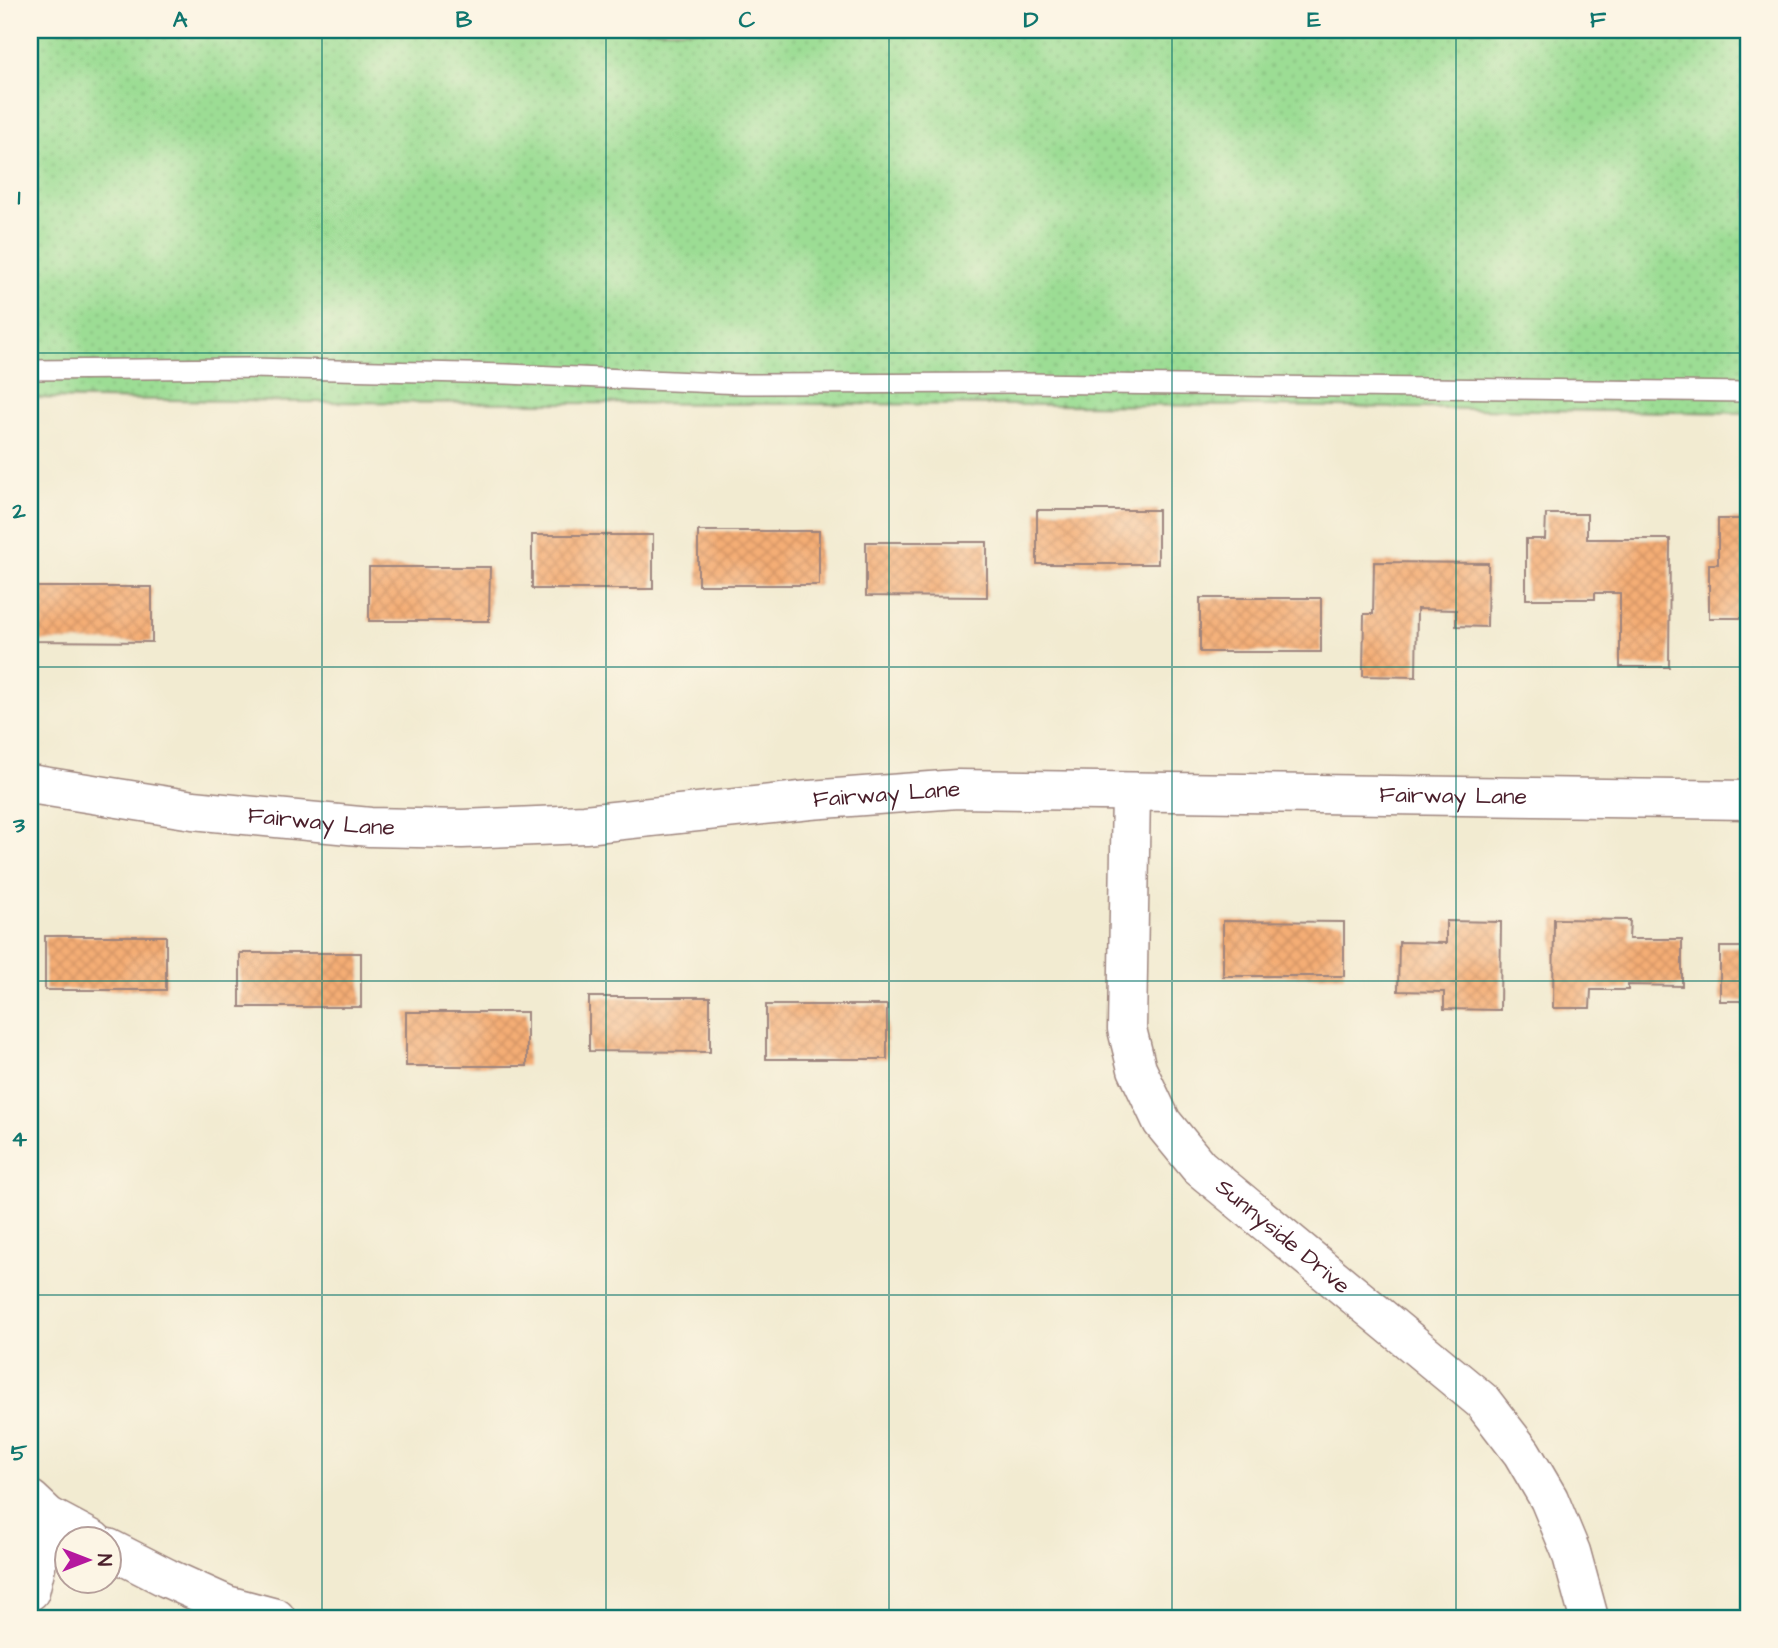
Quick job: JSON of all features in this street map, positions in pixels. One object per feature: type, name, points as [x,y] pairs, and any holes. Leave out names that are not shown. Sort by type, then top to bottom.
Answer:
[{"type":"street","name":"Fairway Lane","points":[[30,784],[193,810],[370,827],[462,829],[585,824],[810,800],[957,789],[1748,800]]},
{"type":"street","name":"Sunnyside Drive","points":[[1131,792],[1127,1029],[1137,1069],[1162,1122],[1199,1167],[1482,1401],[1522,1453],[1549,1499],[1571,1552],[1589,1618]]},
{"type":"street","points":[[30,1591],[39,1507],[71,1526]]},
{"type":"street","points":[[122,1555],[227,1605],[276,1618]]},
{"type":"lane","points":[[30,370],[251,368],[507,374],[742,384],[1025,383],[1748,391]]},
{"type":"green space","points":[[30,30],[1748,30],[1748,413],[1269,406],[305,402],[30,398]]},
{"type":"building","points":[[1037,510],[1158,510],[1158,564],[1037,564]]},
{"type":"building","points":[[1546,514],[1587,514],[1587,539],[1670,539],[1669,667],[1620,667],[1620,593],[1595,593],[1595,599],[1526,599],[1526,539],[1545,539]]},
{"type":"building","points":[[1718,519],[1748,519],[1748,618],[1709,618],[1709,564],[1718,564]]},
{"type":"building","points":[[698,531],[819,531],[819,585],[698,585]]},
{"type":"building","points":[[532,535],[653,535],[653,589],[532,589]]},
{"type":"building","points":[[866,542],[987,542],[987,597],[866,596]]},
{"type":"building","points":[[1374,562],[1488,563],[1487,627],[1456,626],[1456,610],[1417,609],[1416,677],[1363,676],[1364,614],[1373,614]]},
{"type":"building","points":[[369,567],[490,567],[489,621],[369,621]]},
{"type":"building","points":[[31,587],[152,587],[152,642],[31,641]]},
{"type":"building","points":[[1200,598],[1321,598],[1321,652],[1200,652]]},
{"type":"building","points":[[1554,919],[1630,920],[1629,939],[1682,939],[1682,986],[1628,985],[1628,990],[1591,990],[1590,1008],[1553,1008]]},
{"type":"building","points":[[1223,921],[1344,922],[1344,976],[1223,976]]},
{"type":"building","points":[[1446,921],[1501,922],[1500,1010],[1444,1009],[1444,992],[1398,991],[1399,942],[1446,943]]},
{"type":"building","points":[[45,936],[166,936],[166,990],[45,990]]},
{"type":"building","points":[[1720,947],[1748,947],[1748,1001],[1720,1001]]},
{"type":"building","points":[[240,953],[361,953],[361,1007],[240,1007]]},
{"type":"building","points":[[589,997],[710,997],[710,1052],[589,1051]]},
{"type":"building","points":[[766,1005],[887,1005],[887,1059],[766,1059]]},
{"type":"building","points":[[406,1012],[527,1012],[527,1066],[406,1066]]}]
